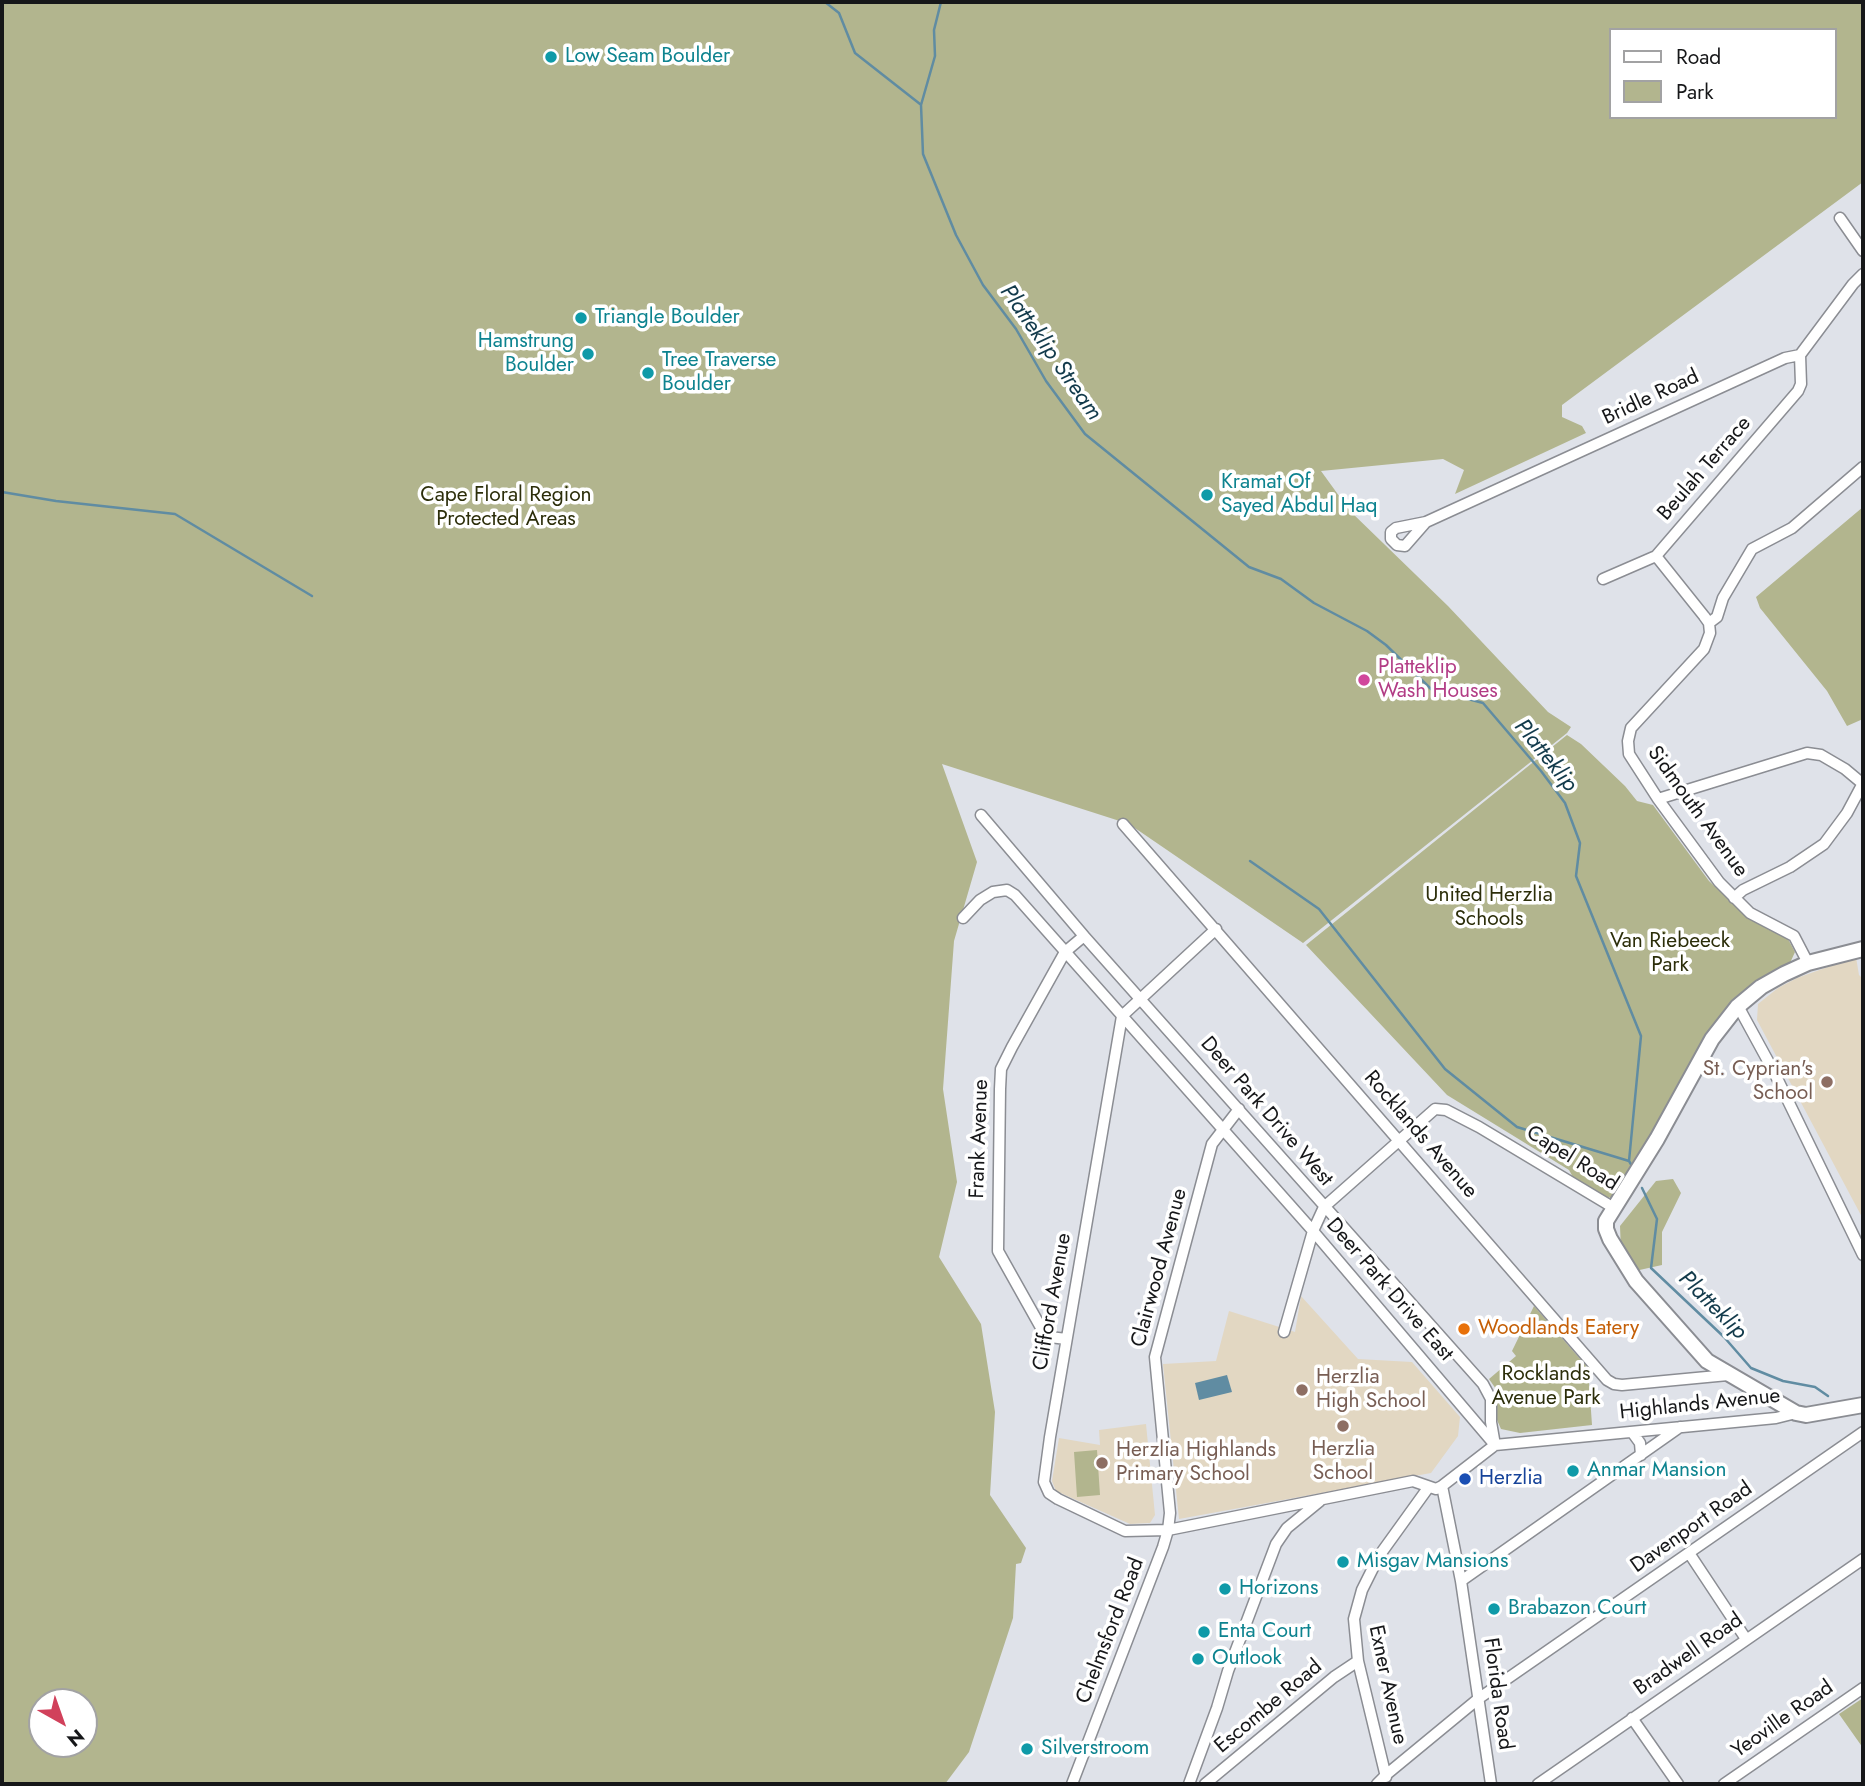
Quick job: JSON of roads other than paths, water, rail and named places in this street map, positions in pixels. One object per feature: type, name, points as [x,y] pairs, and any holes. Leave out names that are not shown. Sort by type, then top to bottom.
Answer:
[{"type":"street","points":[[1840,218],[1863,251]]},
{"type":"street","points":[[1800,355],[1863,274]]},
{"type":"street","name":"Bridle Road","points":[[1426,522],[1785,358],[1800,355]]},
{"type":"street","name":"Beulah Terrace","points":[[1603,579],[1656,556],[1797,391],[1801,384],[1800,355]]},
{"type":"street","name":"Sidmouth Avenue","points":[[1808,963],[1794,936],[1756,917],[1713,875],[1629,754],[1628,741],[1629,732],[1635,723],[1704,649],[1709,638],[1709,623],[1717,617],[1723,598],[1748,553],[1792,528],[1863,467]]},
{"type":"street","points":[[1656,556],[1709,623]]},
{"type":"street","points":[[1658,799],[1807,753],[1821,755],[1863,783],[1847,813],[1824,844],[1790,867],[1743,890],[1734,898]]},
{"type":"street","name":"Deer Park Drive West","points":[[981,814],[1084,936],[1483,1384],[1491,1399]]},
{"type":"street","name":"Rocklands Avenue","points":[[1123,824],[1607,1380],[1622,1385],[1728,1375]]},
{"type":"street","name":"Deer Park Drive East","points":[[963,918],[988,895],[1003,890],[1010,891],[1313,1231],[1495,1445]]},
{"type":"street","points":[[1122,1016],[1216,929]]},
{"type":"street","name":"Frank Avenue","points":[[1066,1339],[1050,1337],[1040,1328],[1002,1262],[997,1241],[1001,1069],[1065,953],[1084,936]]},
{"type":"street","points":[[1614,1208],[1657,1139],[1712,1039],[1738,1006],[1761,987],[1808,963],[1863,948]]},
{"type":"street","points":[[1738,1006],[1774,1072],[1863,1255]]},
{"type":"street","name":"Clifford Avenue","points":[[1122,1016],[1066,1339],[1045,1472],[1046,1488],[1058,1499],[1125,1531],[1168,1530]]},
{"type":"street","name":"Clairwood Avenue","points":[[1168,1530],[1170,1513],[1155,1357],[1212,1144],[1238,1109]]},
{"type":"street","name":"Capel Road","points":[[1398,1140],[1435,1109],[1446,1110],[1614,1208],[1606,1221],[1606,1229],[1629,1271],[1707,1361],[1796,1413]]},
{"type":"street","points":[[1284,1332],[1313,1231],[1324,1207],[1398,1140]]},
{"type":"street","points":[[1168,1530],[1413,1481],[1429,1488],[1442,1486],[1495,1445],[1491,1399]]},
{"type":"street","points":[[1471,1415],[1484,1411],[1491,1399]]},
{"type":"street","points":[[1796,1413],[1815,1414],[1862,1408]]},
{"type":"street","name":"Highlands Avenue","points":[[1495,1445],[1776,1418],[1796,1413]]},
{"type":"street","points":[[1461,1581],[1680,1427]]},
{"type":"street","points":[[1632,1432],[1640,1443],[1641,1455]]},
{"type":"street","name":"Davenport Road","points":[[1377,1784],[1478,1699],[1863,1432]]},
{"type":"street","name":"Florida Road","points":[[1442,1486],[1461,1581],[1491,1784]]},
{"type":"street","name":"Exner Avenue","points":[[1385,1779],[1358,1661],[1354,1619],[1362,1591],[1379,1556],[1429,1488]]},
{"type":"street","points":[[1189,1784],[1276,1544],[1287,1528],[1301,1515],[1327,1497]]},
{"type":"street","name":"Chelmsford Road","points":[[1072,1784],[1168,1530]]},
{"type":"street","points":[[1689,1553],[1746,1639]]},
{"type":"street","name":"Bradwell Road","points":[[1538,1784],[1863,1559]]},
{"type":"street","name":"Escombe Road","points":[[1205,1784],[1334,1677],[1358,1661]]},
{"type":"street","name":"Yeoville Road","points":[[1724,1784],[1863,1688]]},
{"type":"street","points":[[1632,1718],[1678,1784]]},
{"type":"water","points":[[1227,1375],[1232,1392],[1199,1400],[1195,1383]]},
{"type":"waterway","points":[[825,2],[839,13],[855,53],[920,104]]},
{"type":"waterway","name":"Platteklip Stream","points":[[941,2],[934,30],[935,56],[921,105],[923,154],[956,235],[983,285],[1016,329],[1046,381],[1085,434],[1249,567],[1281,579],[1314,603],[1367,631],[1386,645],[1431,689],[1483,703],[1565,803],[1580,843],[1576,876],[1641,1036],[1629,1161],[1632,1166]]},
{"type":"waterway","points":[[2,492],[56,501],[175,514],[312,596]]},
{"type":"waterway","points":[[1250,861],[1319,909],[1445,1069],[1517,1127],[1629,1161]]},
{"type":"waterway","name":"Platteklip","points":[[1642,1188],[1657,1219],[1651,1268],[1724,1337],[1751,1368],[1783,1381],[1815,1387],[1828,1396]]},
{"type":"place","name":"Low Seam Boulder","points":[[551,57]]},
{"type":"place","name":"Triangle Boulder","points":[[581,318]]},
{"type":"place","name":"Hamstrung Boulder","points":[[588,354]]},
{"type":"place","name":"Tree Traverse Boulder","points":[[648,373]]},
{"type":"place","name":"Kramat Of Sayed Abdul Haq","points":[[1207,495]]},
{"type":"place","name":"Platteklip Wash Houses","points":[[1364,680]]},
{"type":"place","name":"St. Cyprian's School","points":[[1827,1082]]},
{"type":"place","name":"Woodlands Eatery","points":[[1464,1329]]},
{"type":"place","name":"Herzlia High School","points":[[1302,1390]]},
{"type":"place","name":"Herzlia School","points":[[1343,1426]]},
{"type":"place","name":"Herzlia Highlands Primary School","points":[[1102,1463]]},
{"type":"place","name":"Anmar Mansion","points":[[1573,1471]]},
{"type":"place","name":"Herzlia","points":[[1465,1479]]},
{"type":"place","name":"Misgav Mansions","points":[[1343,1562]]},
{"type":"place","name":"Horizons","points":[[1225,1589]]},
{"type":"place","name":"Brabazon Court","points":[[1494,1609]]},
{"type":"place","name":"Enta Court","points":[[1204,1632]]},
{"type":"place","name":"Outlook","points":[[1198,1659]]},
{"type":"place","name":"Silverstroom","points":[[1027,1749]]},
{"type":"park label","name":"Cape Floral Region Protected Areas","points":[[506,508]]},
{"type":"park label","name":"United Herzlia Schools","points":[[1489,908]]},
{"type":"park label","name":"Van Riebeeck Park","points":[[1670,954]]},
{"type":"park label","name":"Rocklands Avenue Park","points":[[1546,1387]]}]
